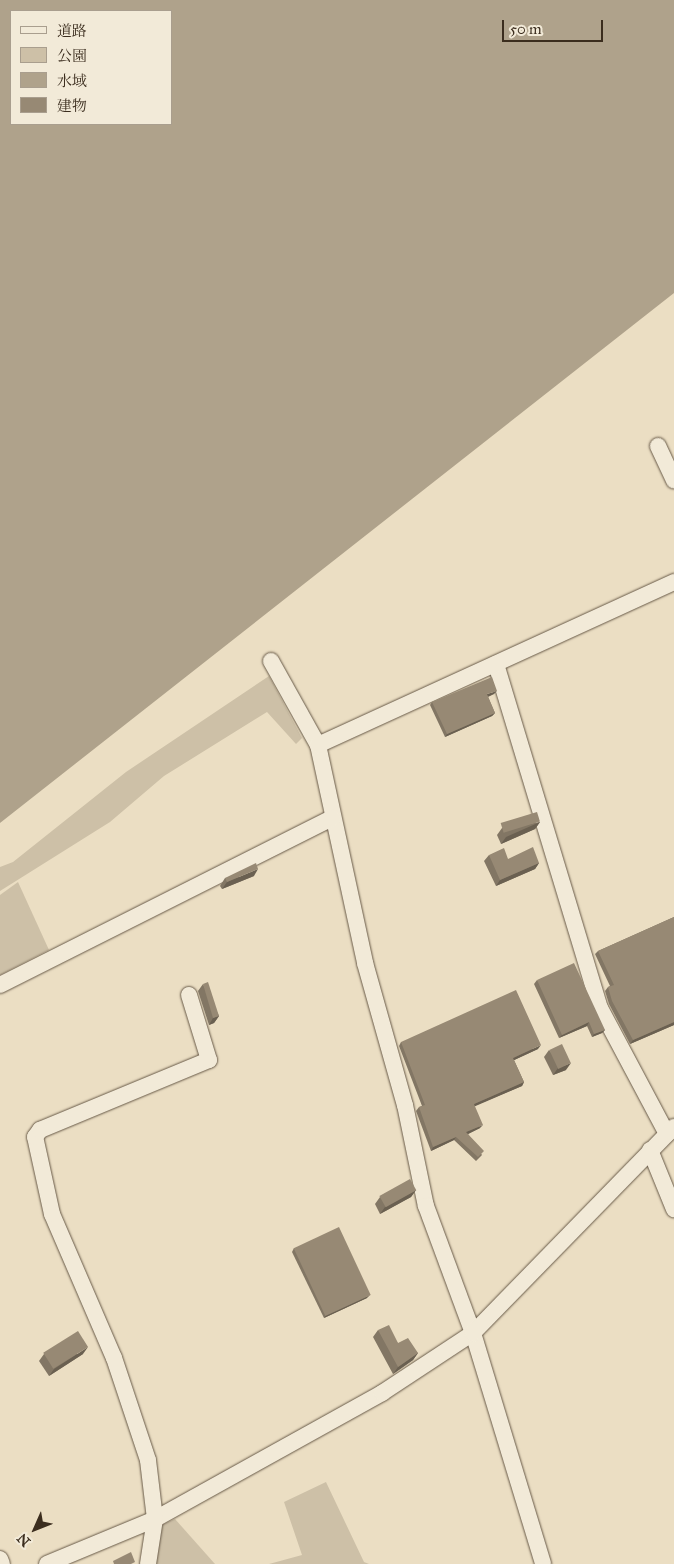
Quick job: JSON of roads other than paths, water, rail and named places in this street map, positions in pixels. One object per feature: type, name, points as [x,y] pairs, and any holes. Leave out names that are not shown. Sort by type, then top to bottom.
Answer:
[{"type":"street","points":[[658,446],[674,481]]},
{"type":"street","points":[[318,745],[674,582]]},
{"type":"street","points":[[271,661],[318,745],[332,818],[426,1206],[473,1333],[543,1564]]},
{"type":"street","points":[[47,1564],[155,1519],[382,1393],[473,1333],[650,1150],[671,1131],[600,1008],[496,664]]},
{"type":"street","points":[[0,985],[332,818]]},
{"type":"street","points":[[148,1564],[155,1519],[148,1460],[114,1358],[52,1214],[35,1137],[40,1130],[210,1060],[189,995]]},
{"type":"street","points":[[650,1150],[674,1209]]},
{"type":"street","points":[[0,1559],[2,1564]]},
{"type":"water","points":[[0,0],[674,0],[674,293],[0,823]]}]
